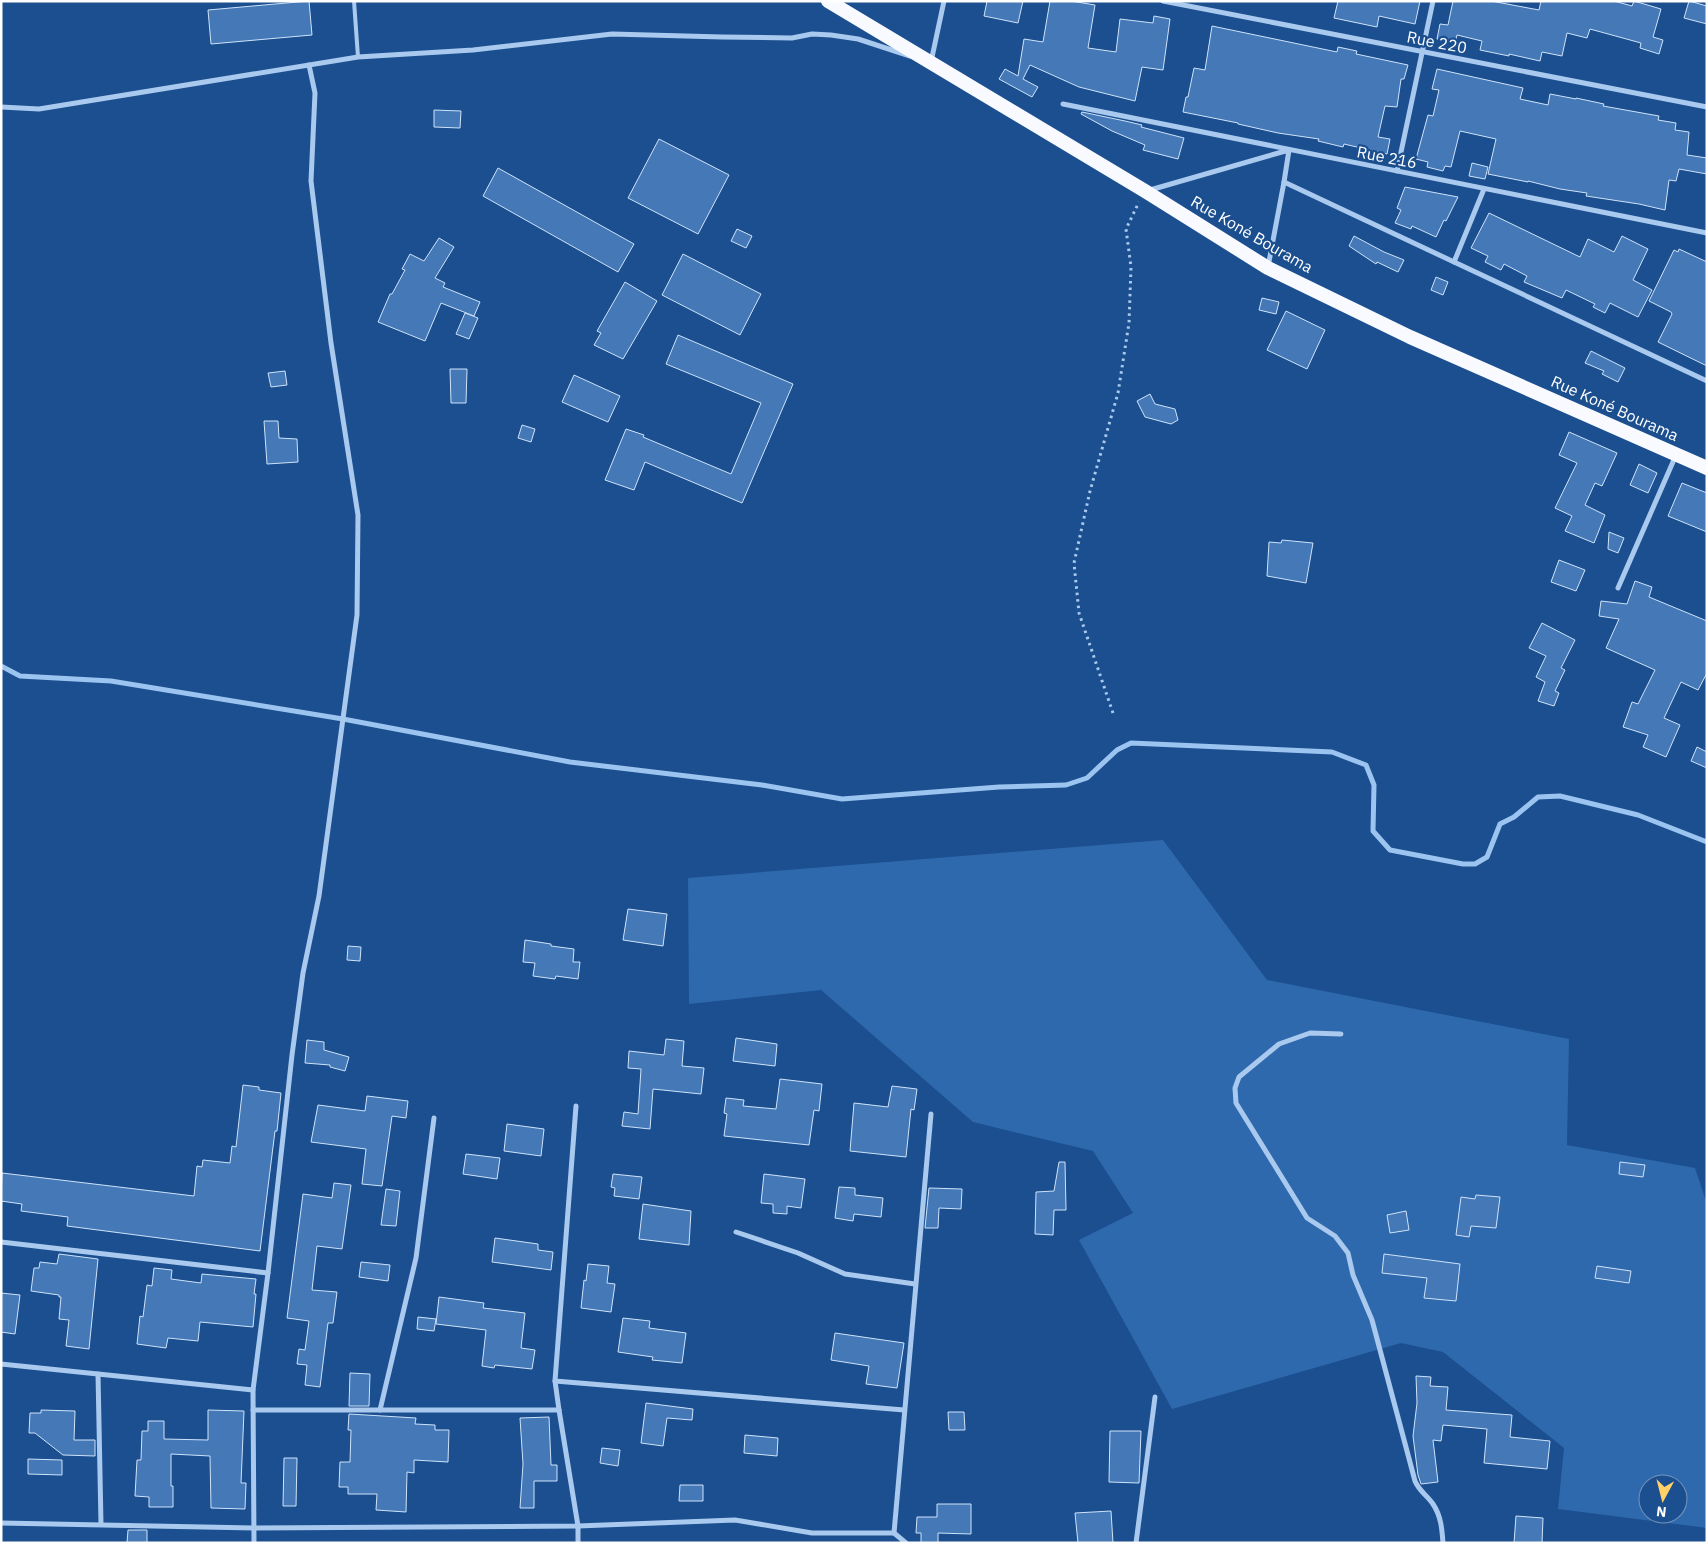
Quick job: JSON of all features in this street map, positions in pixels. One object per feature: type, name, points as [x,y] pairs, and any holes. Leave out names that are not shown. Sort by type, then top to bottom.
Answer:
[{"type":"highway","name":"Rue Koné Bourama","points":[[828,1],[1145,191],[1268,268],[1410,337],[1707,468]]},
{"type":"street","points":[[1,107],[39,109],[358,57],[473,50],[612,34],[792,38],[812,34],[858,39],[930,63],[944,1]]},
{"type":"street","name":"Rue 220","points":[[1163,1],[1707,107]]},
{"type":"street","points":[[1397,171],[1434,1]]},
{"type":"street","points":[[254,1543],[253,1390],[303,973],[319,896],[357,616],[358,515],[331,343],[311,180],[315,92],[310,65]]},
{"type":"street","name":"Rue 216","points":[[1063,104],[1707,233]]},
{"type":"street","points":[[1145,191],[1289,150],[1268,268]]},
{"type":"street","points":[[1284,182],[1707,382]]},
{"type":"street","points":[[1454,262],[1484,189]]},
{"type":"street","points":[[1618,588],[1676,454]]},
{"type":"street","points":[[1341,1034],[1310,1033],[1279,1044],[1239,1077],[1235,1088],[1236,1103],[1307,1218],[1335,1236],[1348,1253],[1353,1275],[1372,1320],[1415,1481],[1418,1488],[1432,1503],[1442,1524],[1443,1543]]},
{"type":"street","points":[[576,1106],[555,1381],[558,1410],[578,1526],[578,1543]]},
{"type":"street","points":[[894,1533],[930,1114]]},
{"type":"street","points":[[380,1410],[416,1258],[434,1118]]},
{"type":"street","points":[[736,1232],[798,1253],[845,1274],[915,1284]]},
{"type":"street","points":[[1,1242],[268,1273]]},
{"type":"street","points":[[1,1364],[253,1390]]},
{"type":"street","points":[[98,1374],[101,1524]]},
{"type":"street","points":[[555,1381],[904,1410]]},
{"type":"street","points":[[1136,1543],[1155,1397]]},
{"type":"street","points":[[253,1410],[558,1410]]},
{"type":"street","points":[[1,1523],[254,1528],[578,1526],[735,1520],[812,1532],[894,1533],[906,1543]]},
{"type":"lane","points":[[354,1],[358,57]]},
{"type":"path","points":[[1113,713],[1079,613],[1074,563],[1090,491],[1118,393],[1130,323],[1131,267],[1126,228],[1145,191]]},
{"type":"shaded area","points":[[1163,840],[1267,980],[1569,1039],[1567,1145],[1695,1168],[1707,1204],[1707,1528],[1676,1524],[1688,1524],[1688,1474],[1638,1474],[1638,1519],[1558,1509],[1564,1448],[1443,1352],[1401,1343],[1172,1409],[1079,1240],[1133,1213],[1093,1151],[973,1122],[821,990],[689,1004],[688,878]]},
{"type":"building","points":[[309,1],[312,35],[211,44],[208,10]]},
{"type":"building","points":[[987,1],[1023,1],[1018,23],[984,16]]},
{"type":"building","points":[[1050,1],[1071,1],[1095,5],[1088,48],[1116,52],[1120,19],[1153,23],[1154,16],[1170,19],[1163,70],[1142,67],[1135,101],[1079,87],[1030,65],[1023,79],[1038,87],[1032,97],[999,79],[1005,69],[1018,76],[1024,39],[1043,42]]},
{"type":"building","points":[[1338,1],[1420,1],[1415,24],[1379,16],[1377,27],[1334,18]]},
{"type":"building","points":[[1453,1],[1491,1],[1539,10],[1541,1],[1614,1],[1632,6],[1634,1],[1661,9],[1653,37],[1663,40],[1659,54],[1640,48],[1641,43],[1590,29],[1587,38],[1567,33],[1562,56],[1542,52],[1540,61],[1509,54],[1509,56],[1480,50],[1482,41],[1457,35],[1455,43],[1437,39],[1440,24],[1448,25]]},
{"type":"building","points":[[1689,1],[1707,6],[1707,24],[1684,18]]},
{"type":"building","points":[[1212,26],[1337,52],[1338,47],[1357,51],[1356,54],[1408,65],[1404,79],[1401,79],[1397,107],[1385,106],[1378,137],[1390,139],[1387,154],[1344,144],[1343,147],[1318,141],[1319,139],[1278,133],[1183,112],[1194,68],[1205,70]]},
{"type":"building","points":[[1437,69],[1523,88],[1520,99],[1548,105],[1550,94],[1659,116],[1658,120],[1676,123],[1675,130],[1689,132],[1687,155],[1707,158],[1707,174],[1679,169],[1676,181],[1669,180],[1665,210],[1586,196],[1587,193],[1488,174],[1496,139],[1460,131],[1451,167],[1445,166],[1443,171],[1427,167],[1428,162],[1416,159],[1428,115],[1433,116],[1439,90],[1432,89]]},
{"type":"building","points":[[434,110],[461,111],[460,128],[434,127]]},
{"type":"building","points":[[1082,112],[1142,125],[1141,127],[1184,138],[1178,159],[1143,150],[1145,145],[1112,131],[1081,114]]},
{"type":"building","points":[[659,139],[729,175],[698,234],[628,198]]},
{"type":"building","points":[[1472,163],[1488,167],[1485,179],[1469,176]]},
{"type":"building","points":[[498,168],[634,244],[618,272],[483,196]]},
{"type":"building","points":[[1405,187],[1458,197],[1436,237],[1412,226],[1411,229],[1395,223],[1401,210],[1397,208]]},
{"type":"building","points":[[1489,213],[1580,257],[1588,239],[1614,252],[1622,236],[1648,249],[1633,280],[1652,290],[1638,317],[1610,303],[1605,313],[1593,307],[1595,304],[1566,290],[1562,298],[1524,282],[1527,276],[1504,264],[1501,270],[1485,262],[1488,256],[1471,248]]},
{"type":"building","points":[[737,229],[752,236],[746,248],[731,241]]},
{"type":"building","points":[[1354,236],[1404,260],[1398,272],[1377,262],[1376,264],[1349,246]]},
{"type":"building","points":[[439,238],[454,247],[435,278],[445,283],[443,287],[480,302],[474,316],[441,303],[425,341],[378,322],[390,294],[392,294],[405,270],[402,269],[410,254],[424,261]]},
{"type":"building","points":[[1679,249],[1707,262],[1707,366],[1658,342],[1672,314],[1649,301],[1674,250],[1678,252]]},
{"type":"building","points":[[683,254],[761,294],[740,335],[662,295]]},
{"type":"building","points":[[1436,277],[1448,282],[1443,295],[1431,290]]},
{"type":"building","points":[[625,282],[657,301],[623,359],[594,345],[601,333],[597,331]]},
{"type":"building","points":[[1262,298],[1279,302],[1276,314],[1259,310]]},
{"type":"building","points":[[1286,311],[1325,330],[1307,369],[1267,350]]},
{"type":"building","points":[[465,313],[478,318],[469,339],[456,334]]},
{"type":"building","points":[[678,335],[793,384],[742,503],[645,462],[634,490],[605,480],[626,429],[644,435],[643,437],[731,474],[761,403],[666,364]]},
{"type":"building","points":[[1591,351],[1625,368],[1618,382],[1602,374],[1604,371],[1585,363]]},
{"type":"building","points":[[450,369],[467,369],[466,403],[451,403]]},
{"type":"building","points":[[285,371],[287,385],[271,387],[268,373]]},
{"type":"building","points":[[574,375],[620,396],[608,422],[562,402]]},
{"type":"building","points":[[1150,394],[1155,404],[1175,409],[1178,420],[1171,424],[1145,417],[1137,401]]},
{"type":"building","points":[[264,421],[278,421],[279,438],[297,439],[298,462],[267,464]]},
{"type":"building","points":[[522,425],[535,429],[531,442],[518,438]]},
{"type":"building","points":[[1569,432],[1617,453],[1602,486],[1595,483],[1585,505],[1605,515],[1594,543],[1565,531],[1572,516],[1555,508],[1577,463],[1559,455]]},
{"type":"building","points":[[1639,464],[1657,473],[1648,493],[1630,485]]},
{"type":"building","points":[[1682,483],[1707,493],[1707,532],[1668,516]]},
{"type":"building","points":[[1609,532],[1624,538],[1618,553],[1608,549]]},
{"type":"building","points":[[1282,540],[1313,543],[1306,583],[1267,576],[1269,542],[1281,543]]},
{"type":"building","points":[[1559,560],[1585,570],[1576,591],[1551,582]]},
{"type":"building","points":[[1635,581],[1652,587],[1649,597],[1707,621],[1707,673],[1698,690],[1681,682],[1664,718],[1680,725],[1666,757],[1643,747],[1648,735],[1623,727],[1632,702],[1638,704],[1655,670],[1606,648],[1619,619],[1599,616],[1601,601],[1627,604]]},
{"type":"building","points":[[1542,623],[1575,640],[1561,668],[1565,670],[1555,691],[1559,693],[1554,706],[1538,701],[1545,682],[1536,677],[1546,656],[1529,648]]},
{"type":"building","points":[[1697,747],[1707,752],[1707,768],[1691,761]]},
{"type":"building","points":[[628,909],[667,914],[663,946],[623,940]]},
{"type":"building","points":[[525,940],[574,949],[573,962],[580,962],[578,979],[556,976],[555,979],[533,976],[535,963],[523,962]]},
{"type":"building","points":[[348,946],[361,947],[360,961],[347,960]]},
{"type":"building","points":[[736,1038],[777,1044],[775,1066],[733,1061]]},
{"type":"building","points":[[666,1039],[684,1041],[682,1066],[704,1068],[701,1094],[653,1089],[650,1129],[622,1126],[624,1112],[638,1114],[641,1069],[628,1068],[629,1051],[664,1055]]},
{"type":"building","points":[[307,1040],[324,1042],[324,1050],[349,1057],[345,1071],[330,1067],[330,1065],[305,1063]]},
{"type":"building","points":[[780,1079],[822,1084],[819,1111],[814,1110],[809,1145],[724,1136],[727,1114],[724,1113],[726,1098],[744,1100],[743,1106],[776,1109]]},
{"type":"building","points":[[243,1085],[259,1087],[259,1090],[281,1093],[260,1251],[67,1226],[68,1217],[21,1211],[22,1204],[1,1201],[2,1173],[194,1196],[197,1166],[202,1167],[203,1160],[230,1163],[232,1146],[236,1147]]},
{"type":"building","points":[[892,1086],[917,1089],[914,1110],[911,1109],[906,1157],[850,1151],[854,1103],[888,1107]]},
{"type":"building","points":[[367,1096],[408,1101],[406,1118],[392,1116],[382,1186],[362,1184],[366,1149],[311,1142],[318,1105],[365,1111]]},
{"type":"building","points":[[507,1124],[544,1129],[541,1156],[504,1151]]},
{"type":"building","points":[[466,1154],[500,1158],[497,1179],[463,1174]]},
{"type":"building","points":[[1059,1162],[1065,1162],[1066,1210],[1054,1210],[1053,1235],[1035,1234],[1036,1192],[1054,1191]]},
{"type":"building","points":[[1620,1162],[1645,1165],[1643,1177],[1619,1174]]},
{"type":"building","points":[[613,1174],[642,1177],[639,1199],[614,1196],[615,1188],[611,1187]]},
{"type":"building","points":[[764,1174],[805,1179],[801,1208],[787,1206],[787,1214],[773,1213],[773,1204],[761,1203]]},
{"type":"building","points":[[334,1183],[351,1185],[342,1249],[317,1246],[312,1290],[337,1292],[333,1323],[328,1323],[320,1387],[305,1385],[307,1365],[297,1364],[299,1349],[305,1350],[309,1321],[287,1318],[303,1194],[332,1198]]},
{"type":"building","points":[[839,1187],[855,1188],[855,1195],[883,1198],[881,1217],[854,1214],[853,1221],[835,1218]]},
{"type":"building","points":[[929,1188],[962,1189],[961,1209],[939,1208],[938,1228],[925,1228]]},
{"type":"building","points":[[386,1189],[400,1191],[396,1226],[381,1225]]},
{"type":"building","points":[[1476,1195],[1500,1197],[1496,1228],[1471,1226],[1469,1237],[1456,1235],[1461,1197],[1475,1199]]},
{"type":"building","points":[[643,1204],[691,1211],[689,1245],[639,1239]]},
{"type":"building","points":[[1406,1211],[1409,1230],[1390,1233],[1387,1215]]},
{"type":"building","points":[[495,1238],[538,1244],[538,1250],[553,1252],[551,1270],[492,1262]]},
{"type":"building","points":[[59,1254],[98,1259],[89,1349],[66,1346],[69,1320],[59,1319],[61,1297],[59,1295],[31,1291],[34,1268],[39,1268],[40,1262],[57,1264]]},
{"type":"building","points":[[1384,1254],[1460,1264],[1456,1301],[1424,1298],[1427,1278],[1382,1273]]},
{"type":"building","points":[[361,1262],[390,1265],[388,1281],[359,1277]]},
{"type":"building","points":[[588,1264],[609,1266],[607,1283],[615,1284],[611,1312],[581,1308]]},
{"type":"building","points":[[1597,1266],[1631,1271],[1629,1283],[1595,1278]]},
{"type":"building","points":[[154,1268],[172,1270],[171,1279],[201,1283],[202,1274],[256,1279],[253,1327],[200,1322],[198,1341],[168,1338],[166,1348],[137,1344],[140,1316],[143,1317],[147,1285],[152,1286]]},
{"type":"building","points":[[1,1293],[20,1295],[15,1334],[1,1332]]},
{"type":"building","points":[[439,1297],[484,1303],[483,1308],[525,1313],[521,1348],[535,1350],[532,1369],[495,1365],[494,1368],[482,1366],[486,1330],[436,1324]]},
{"type":"building","points":[[418,1317],[436,1319],[434,1331],[417,1329]]},
{"type":"building","points":[[623,1318],[650,1321],[649,1328],[686,1333],[682,1363],[652,1360],[653,1357],[618,1352]]},
{"type":"building","points":[[835,1333],[904,1343],[897,1388],[866,1384],[869,1366],[831,1360]]},
{"type":"building","points":[[350,1373],[370,1374],[369,1406],[349,1406]]},
{"type":"building","points":[[1416,1376],[1431,1377],[1430,1386],[1448,1387],[1446,1410],[1512,1415],[1510,1437],[1550,1441],[1547,1469],[1484,1463],[1487,1429],[1443,1425],[1441,1441],[1433,1440],[1438,1482],[1421,1484],[1413,1436],[1417,1403]]},
{"type":"building","points":[[646,1403],[693,1409],[692,1420],[667,1418],[663,1446],[641,1443]]},
{"type":"building","points":[[41,1410],[75,1411],[74,1440],[95,1440],[95,1456],[63,1455],[35,1433],[29,1433],[30,1413],[41,1413]]},
{"type":"building","points":[[208,1410],[244,1411],[241,1483],[246,1483],[245,1509],[211,1508],[210,1456],[171,1454],[173,1507],[149,1507],[149,1497],[135,1496],[137,1460],[141,1460],[142,1431],[148,1431],[148,1421],[164,1421],[164,1439],[208,1440]]},
{"type":"building","points":[[948,1412],[964,1412],[965,1430],[949,1430]]},
{"type":"building","points":[[349,1414],[416,1418],[415,1424],[435,1425],[435,1430],[449,1430],[448,1462],[414,1460],[414,1473],[407,1472],[406,1512],[376,1510],[377,1494],[348,1494],[348,1487],[339,1487],[340,1462],[350,1462],[351,1430],[348,1430]]},
{"type":"building","points":[[549,1417],[551,1465],[557,1465],[557,1481],[534,1481],[534,1508],[520,1508],[523,1464],[520,1418]]},
{"type":"building","points":[[1110,1431],[1141,1431],[1139,1483],[1109,1482]]},
{"type":"building","points":[[745,1435],[778,1438],[777,1456],[744,1453]]},
{"type":"building","points":[[602,1448],[620,1450],[618,1466],[600,1463]]},
{"type":"building","points":[[284,1458],[297,1458],[296,1506],[283,1506]]},
{"type":"building","points":[[28,1459],[62,1460],[62,1475],[28,1474]]},
{"type":"building","points":[[680,1485],[703,1485],[703,1501],[679,1501]]},
{"type":"building","points":[[937,1504],[971,1504],[971,1534],[938,1533],[938,1543],[921,1543],[921,1533],[916,1533],[917,1517],[937,1517]]},
{"type":"building","points":[[1111,1511],[1113,1543],[1078,1543],[1075,1513]]},
{"type":"building","points":[[1516,1516],[1543,1518],[1542,1543],[1514,1543]]},
{"type":"building","points":[[128,1530],[147,1530],[147,1543],[127,1543]]},
{"type":"waterway","points":[[1,666],[20,676],[111,681],[343,719],[570,762],[762,785],[842,799],[999,787],[1066,785],[1087,778],[1117,750],[1131,743],[1332,752],[1366,765],[1374,785],[1373,831],[1390,850],[1463,864],[1475,864],[1487,857],[1500,824],[1514,817],[1538,797],[1560,796],[1638,815],[1707,842]]}]
